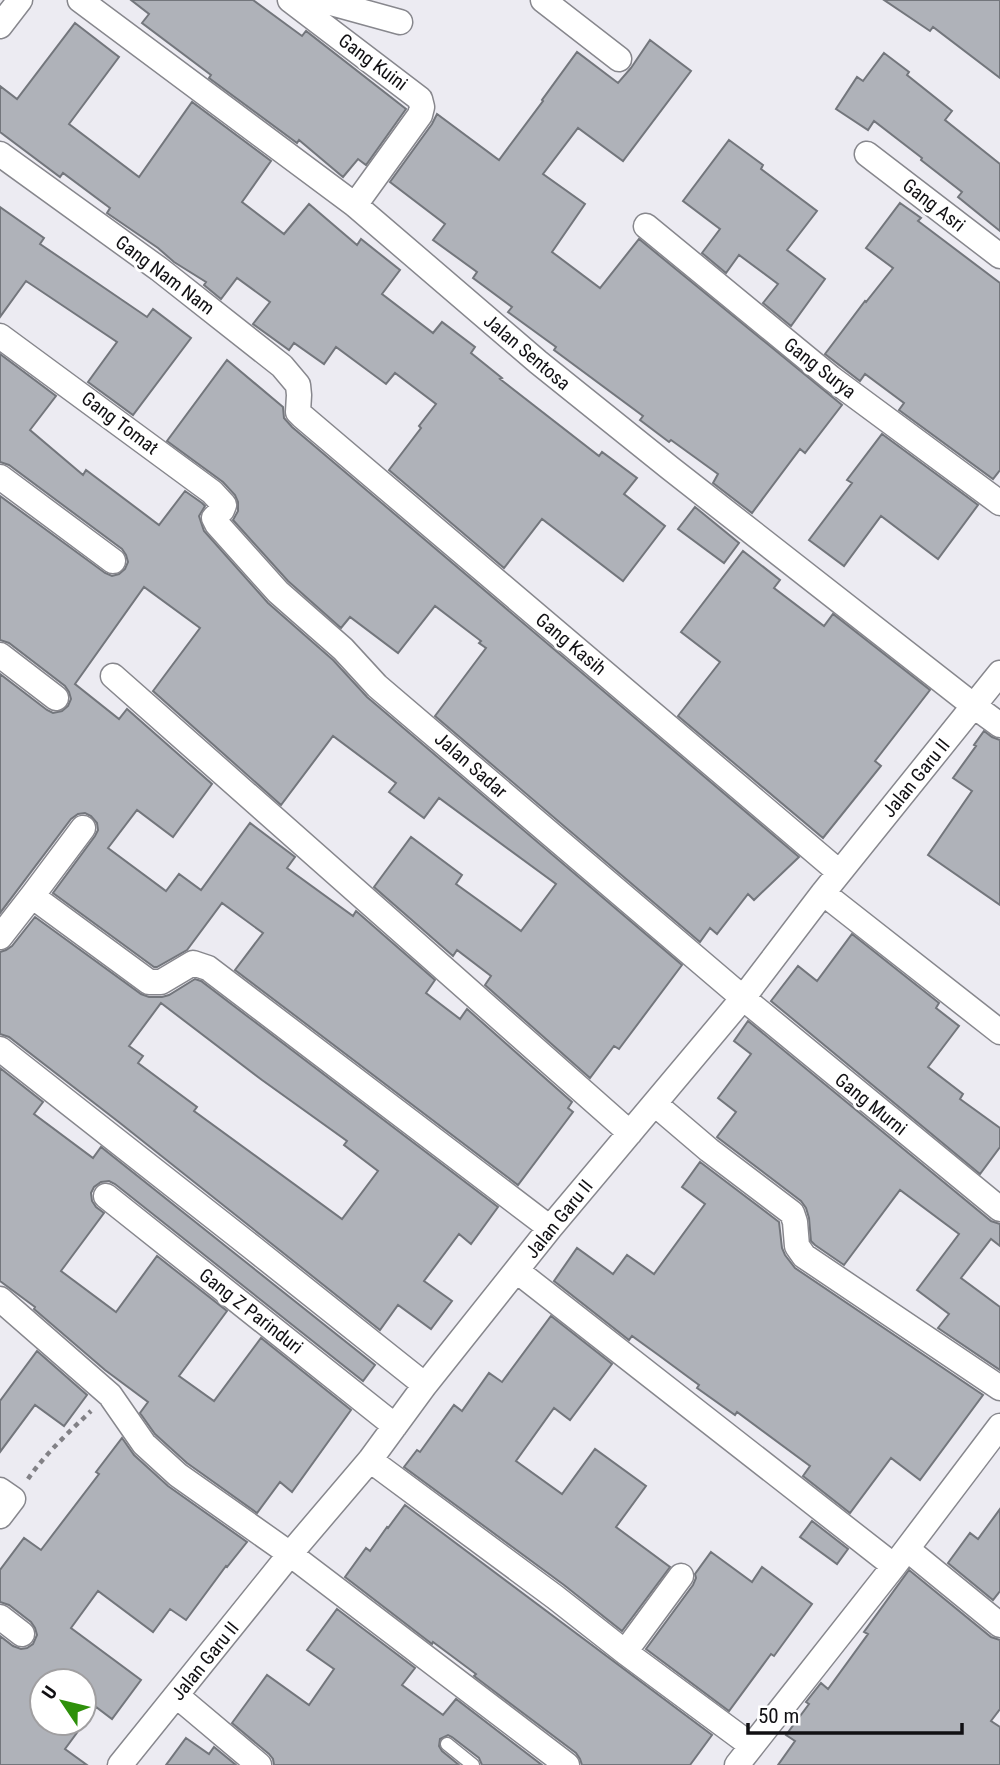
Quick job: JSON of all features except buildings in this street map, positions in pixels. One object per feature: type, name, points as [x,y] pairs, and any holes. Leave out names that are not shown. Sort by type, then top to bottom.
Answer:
[{"type":"street","points":[[0,26],[20,0]]},
{"type":"street","name":"Jalan Sentosa","points":[[80,0],[355,205],[538,362],[1000,725]]},
{"type":"street","name":"Gang Kuini","points":[[290,0],[420,99],[420,115],[355,205]]},
{"type":"street","points":[[320,0],[400,22]]},
{"type":"street","points":[[543,0],[619,59]]},
{"type":"street","name":"Gang Nam Nam","points":[[0,154],[159,269],[282,366],[298,385],[298,412],[302,416]]},
{"type":"street","name":"Gang Asri","points":[[867,154],[1000,257]]},
{"type":"street","name":"Gang Surya","points":[[646,226],[831,378],[1000,503]]},
{"type":"street","name":"Gang Tomat","points":[[0,336],[212,492],[224,505],[214,518]]},
{"type":"street","name":"Gang Kasih","points":[[302,416],[839,872]]},
{"type":"street","points":[[0,477],[113,561]]},
{"type":"street","name":"Jalan Sadar","points":[[214,518],[278,592],[343,649],[377,686],[743,998]]},
{"type":"street","points":[[0,655],[56,698]]},
{"type":"street","name":"Jalan Garu II","points":[[120,1765],[369,1460],[550,1228],[743,998],[839,872],[1000,673]]},
{"type":"street","points":[[113,676],[630,1133]]},
{"type":"street","points":[[0,936],[83,828]]},
{"type":"street","points":[[823,893],[1000,1032]]},
{"type":"street","points":[[32,896],[149,982],[161,982],[193,964],[208,968],[550,1228]]},
{"type":"street","name":"Gang Murni","points":[[743,998],[1000,1209]]},
{"type":"street","points":[[0,1049],[425,1385]]},
{"type":"street","points":[[655,1104],[709,1150],[792,1213],[797,1245],[804,1256],[1000,1388]]},
{"type":"street","name":"Gang Z Parinduri","points":[[106,1196],[396,1426]]},
{"type":"street","points":[[517,1271],[900,1557],[1000,1625]]},
{"type":"street","points":[[0,1299],[110,1395],[144,1444],[178,1475],[290,1554],[567,1765]]},
{"type":"street","points":[[369,1460],[625,1652],[744,1756],[1000,1426]]},
{"type":"street","points":[[625,1652],[681,1576]]},
{"type":"street","points":[[0,1617],[22,1634]]},
{"type":"street","points":[[177,1696],[259,1765]]},
{"type":"lane","points":[[447,1744],[473,1765]]},
{"type":"path","points":[[4,1502],[74,1427],[110,1395]]}]
